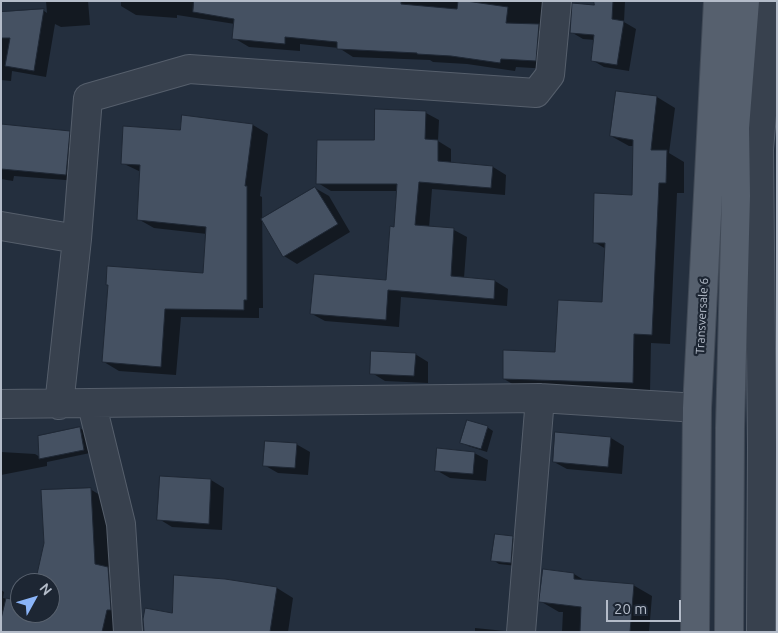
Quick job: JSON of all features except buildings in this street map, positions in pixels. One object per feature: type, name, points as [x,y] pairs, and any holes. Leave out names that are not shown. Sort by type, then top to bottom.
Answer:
[{"type":"main road","name":"Transversale 6","points":[[695,632],[697,408],[718,1]]},
{"type":"main road","points":[[730,632],[730,428],[748,198],[747,149],[735,128],[745,1]]},
{"type":"street","points":[[60,404],[77,239],[88,98],[189,69],[536,93],[550,75],[557,1]]},
{"type":"street","points":[[747,149],[772,1]]},
{"type":"street","points":[[748,198],[769,450],[761,632]]},
{"type":"street","points":[[1,226],[77,239]]},
{"type":"street","points":[[521,632],[540,398]]},
{"type":"street","points":[[1,404],[92,405],[540,398],[697,408]]},
{"type":"street","points":[[92,405],[121,524],[128,632]]},
{"type":"street","points":[[730,428],[769,450]]}]
